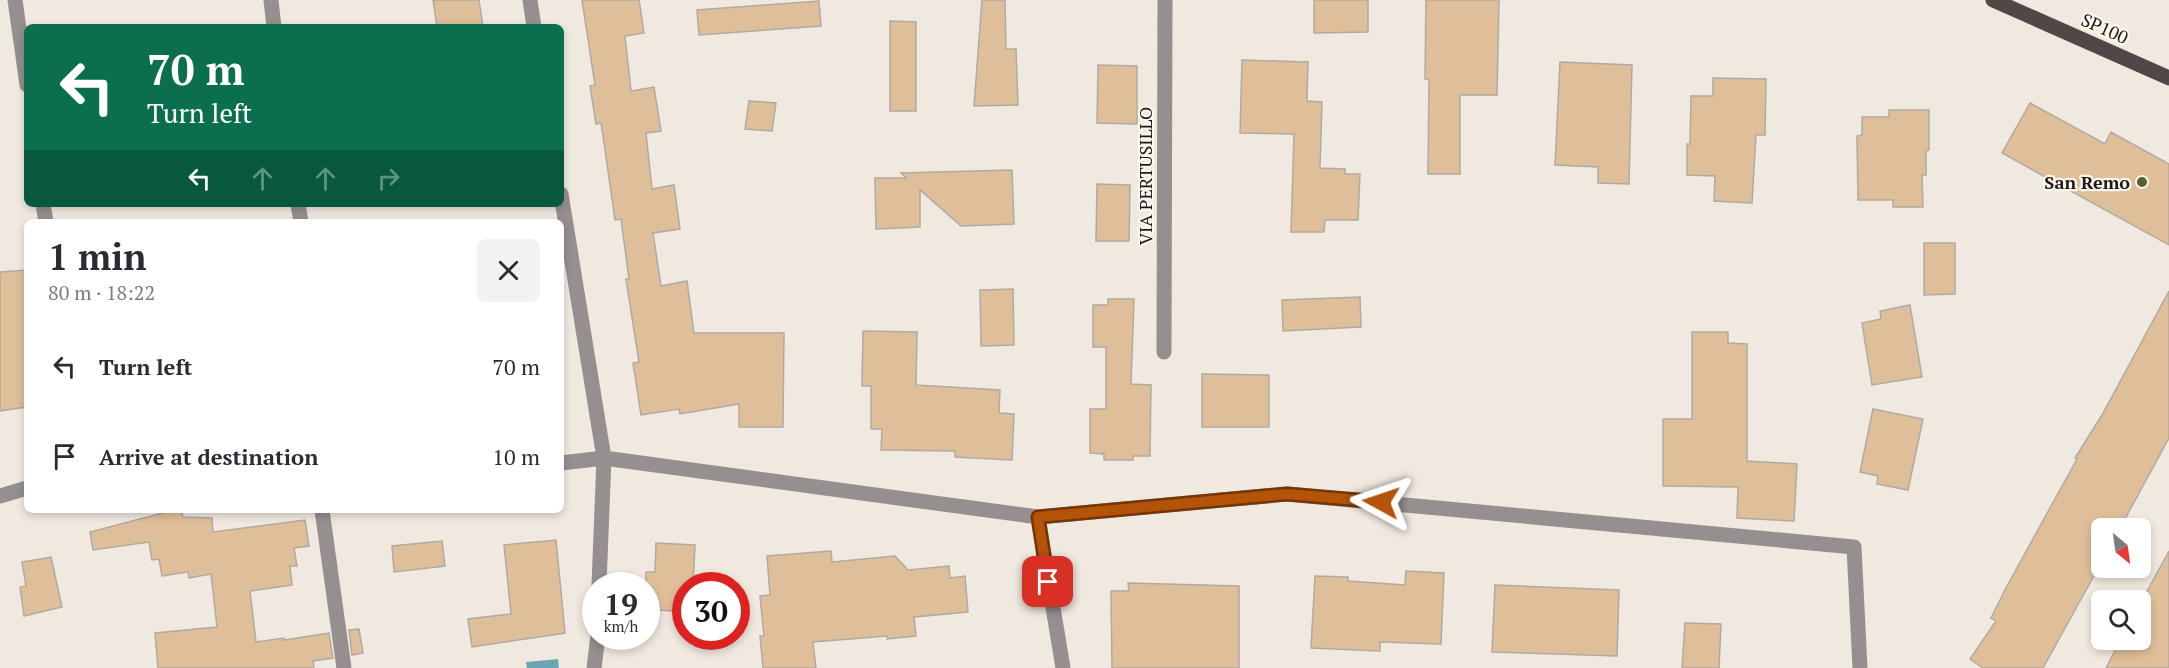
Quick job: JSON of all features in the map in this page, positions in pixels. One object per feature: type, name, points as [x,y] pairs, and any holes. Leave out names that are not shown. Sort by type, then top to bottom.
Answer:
[{"type":"main road","name":"SP100","points":[[1993,0],[2169,78]]},
{"type":"street","points":[[15,0],[24,64]]},
{"type":"street","points":[[270,0],[274,24]]},
{"type":"street","points":[[530,0],[534,24]]},
{"type":"street","name":"VIA PERTUSILLO","points":[[1164,352],[1165,0]]},
{"type":"street","points":[[563,207],[604,458],[600,572]]},
{"type":"street","points":[[564,462],[604,458],[1038,517],[1287,494],[1854,547],[1860,668]]},
{"type":"street","points":[[0,496],[24,489]]},
{"type":"street","points":[[322,513],[344,668]]},
{"type":"street","points":[[1038,517],[1063,668]]},
{"type":"street","points":[[594,668],[596,650]]},
{"type":"water","points":[[558,659],[559,668],[527,668],[526,662]]},
{"type":"building","points":[[433,0],[479,0],[483,24],[437,24]]},
{"type":"building","points":[[582,0],[639,0],[644,33],[625,36],[631,91],[654,87],[661,131],[646,133],[652,189],[674,185],[680,229],[653,233],[661,286],[687,281],[694,333],[784,333],[783,427],[739,427],[739,404],[680,414],[679,409],[641,415],[633,363],[639,362],[626,279],[629,279],[621,219],[615,220],[601,123],[596,124],[590,86],[595,85]]},
{"type":"building","points":[[982,0],[1005,0],[1006,49],[1016,49],[1018,105],[974,106]]},
{"type":"building","points":[[1314,0],[1368,0],[1368,32],[1314,33]]},
{"type":"building","points":[[1426,0],[1499,0],[1497,95],[1460,95],[1460,174],[1428,174],[1429,79],[1425,79]]},
{"type":"building","points":[[819,1],[821,26],[699,35],[697,10]]},
{"type":"building","points":[[890,21],[916,22],[916,111],[890,111]]},
{"type":"building","points":[[1242,60],[1308,62],[1307,101],[1322,102],[1320,168],[1345,169],[1345,174],[1360,174],[1358,220],[1325,220],[1324,232],[1291,232],[1294,134],[1240,133]]},
{"type":"building","points":[[1560,62],[1632,65],[1629,184],[1598,183],[1598,167],[1555,165]]},
{"type":"building","points":[[1098,65],[1137,66],[1137,124],[1097,123]]},
{"type":"building","points":[[1713,78],[1766,79],[1765,135],[1756,135],[1752,203],[1714,201],[1715,176],[1687,175],[1691,96],[1713,96]]},
{"type":"building","points":[[749,101],[776,103],[772,131],[745,129]]},
{"type":"building","points":[[2030,103],[2105,144],[2111,132],[2169,164],[2169,245],[2002,153]]},
{"type":"building","points":[[1889,110],[1929,110],[1929,150],[1926,151],[1926,175],[1922,175],[1923,207],[1893,207],[1893,200],[1858,200],[1857,136],[1862,135],[1862,117],[1889,117]]},
{"type":"building","points":[[1012,170],[1014,224],[961,226],[920,190],[920,227],[876,229],[875,178],[906,178],[901,173]]},
{"type":"building","points":[[1097,184],[1130,185],[1129,241],[1096,241]]},
{"type":"building","points":[[1924,243],[1955,243],[1955,294],[1924,295]]},
{"type":"building","points":[[24,270],[24,407],[0,411],[0,272]]},
{"type":"building","points":[[1013,289],[1014,345],[981,346],[980,290]]},
{"type":"building","points":[[2169,291],[2169,438],[2125,518],[2091,518],[2093,578],[2043,668],[1983,668],[1970,659],[1996,621],[1991,618],[2007,586],[2077,459],[2075,458],[2102,415]]},
{"type":"building","points":[[1360,297],[1361,327],[1283,331],[1282,300]]},
{"type":"building","points":[[1108,299],[1134,299],[1131,384],[1151,385],[1150,456],[1133,456],[1133,460],[1104,460],[1104,454],[1090,453],[1090,409],[1106,409],[1106,347],[1093,347],[1093,305],[1108,305]]},
{"type":"building","points":[[1910,305],[1922,377],[1872,385],[1862,323],[1881,319],[1880,311]]},
{"type":"building","points":[[863,331],[917,332],[916,385],[1000,390],[999,413],[1014,414],[1012,460],[955,457],[955,451],[881,450],[882,429],[871,429],[871,386],[862,386]]},
{"type":"building","points":[[1692,332],[1728,332],[1728,343],[1747,344],[1747,461],[1797,464],[1794,521],[1737,518],[1738,487],[1663,486],[1663,419],[1692,419]]},
{"type":"building","points":[[1202,374],[1269,375],[1269,427],[1202,427]]},
{"type":"building","points":[[1873,409],[1923,419],[1908,490],[1877,484],[1878,476],[1860,472]]},
{"type":"building","points":[[163,513],[182,513],[183,517],[212,518],[213,532],[305,520],[309,546],[294,548],[297,566],[290,566],[292,585],[250,591],[256,642],[329,633],[333,658],[313,661],[314,668],[158,668],[155,633],[217,627],[211,574],[189,578],[188,572],[162,576],[159,559],[152,560],[149,542],[93,550],[90,532]]},
{"type":"building","points":[[556,540],[565,633],[472,647],[468,619],[511,614],[504,545]]},
{"type":"building","points":[[442,541],[445,566],[394,572],[392,546]]},
{"type":"building","points":[[656,543],[695,545],[694,572],[672,572],[672,611],[660,610],[660,572],[655,572]]},
{"type":"building","points":[[831,551],[832,562],[895,556],[908,570],[949,566],[950,578],[965,576],[968,612],[914,617],[916,636],[813,642],[816,668],[763,668],[760,636],[764,636],[760,596],[770,595],[767,556]]},
{"type":"building","points":[[2169,551],[2169,668],[2106,668],[2115,650],[2151,650],[2151,590],[2148,590]]},
{"type":"building","points":[[51,557],[62,607],[24,616],[20,587],[26,586],[22,562]]},
{"type":"building","points":[[1406,571],[1444,573],[1441,644],[1380,642],[1380,651],[1311,648],[1315,576],[1348,577],[1348,581],[1405,585]]},
{"type":"building","points":[[1128,583],[1239,586],[1239,668],[1112,668],[1111,591],[1129,591]]},
{"type":"building","points":[[1495,585],[1619,590],[1617,656],[1492,652]]},
{"type":"building","points":[[1685,623],[1721,624],[1719,668],[1682,668]]},
{"type":"building","points":[[359,629],[363,653],[352,655],[349,630]]},
{"type":"place","name":"San Remo","points":[[2142,182]]},
{"type":"route","points":[[1048,582],[1038,517],[1287,494],[1381,502]]}]
